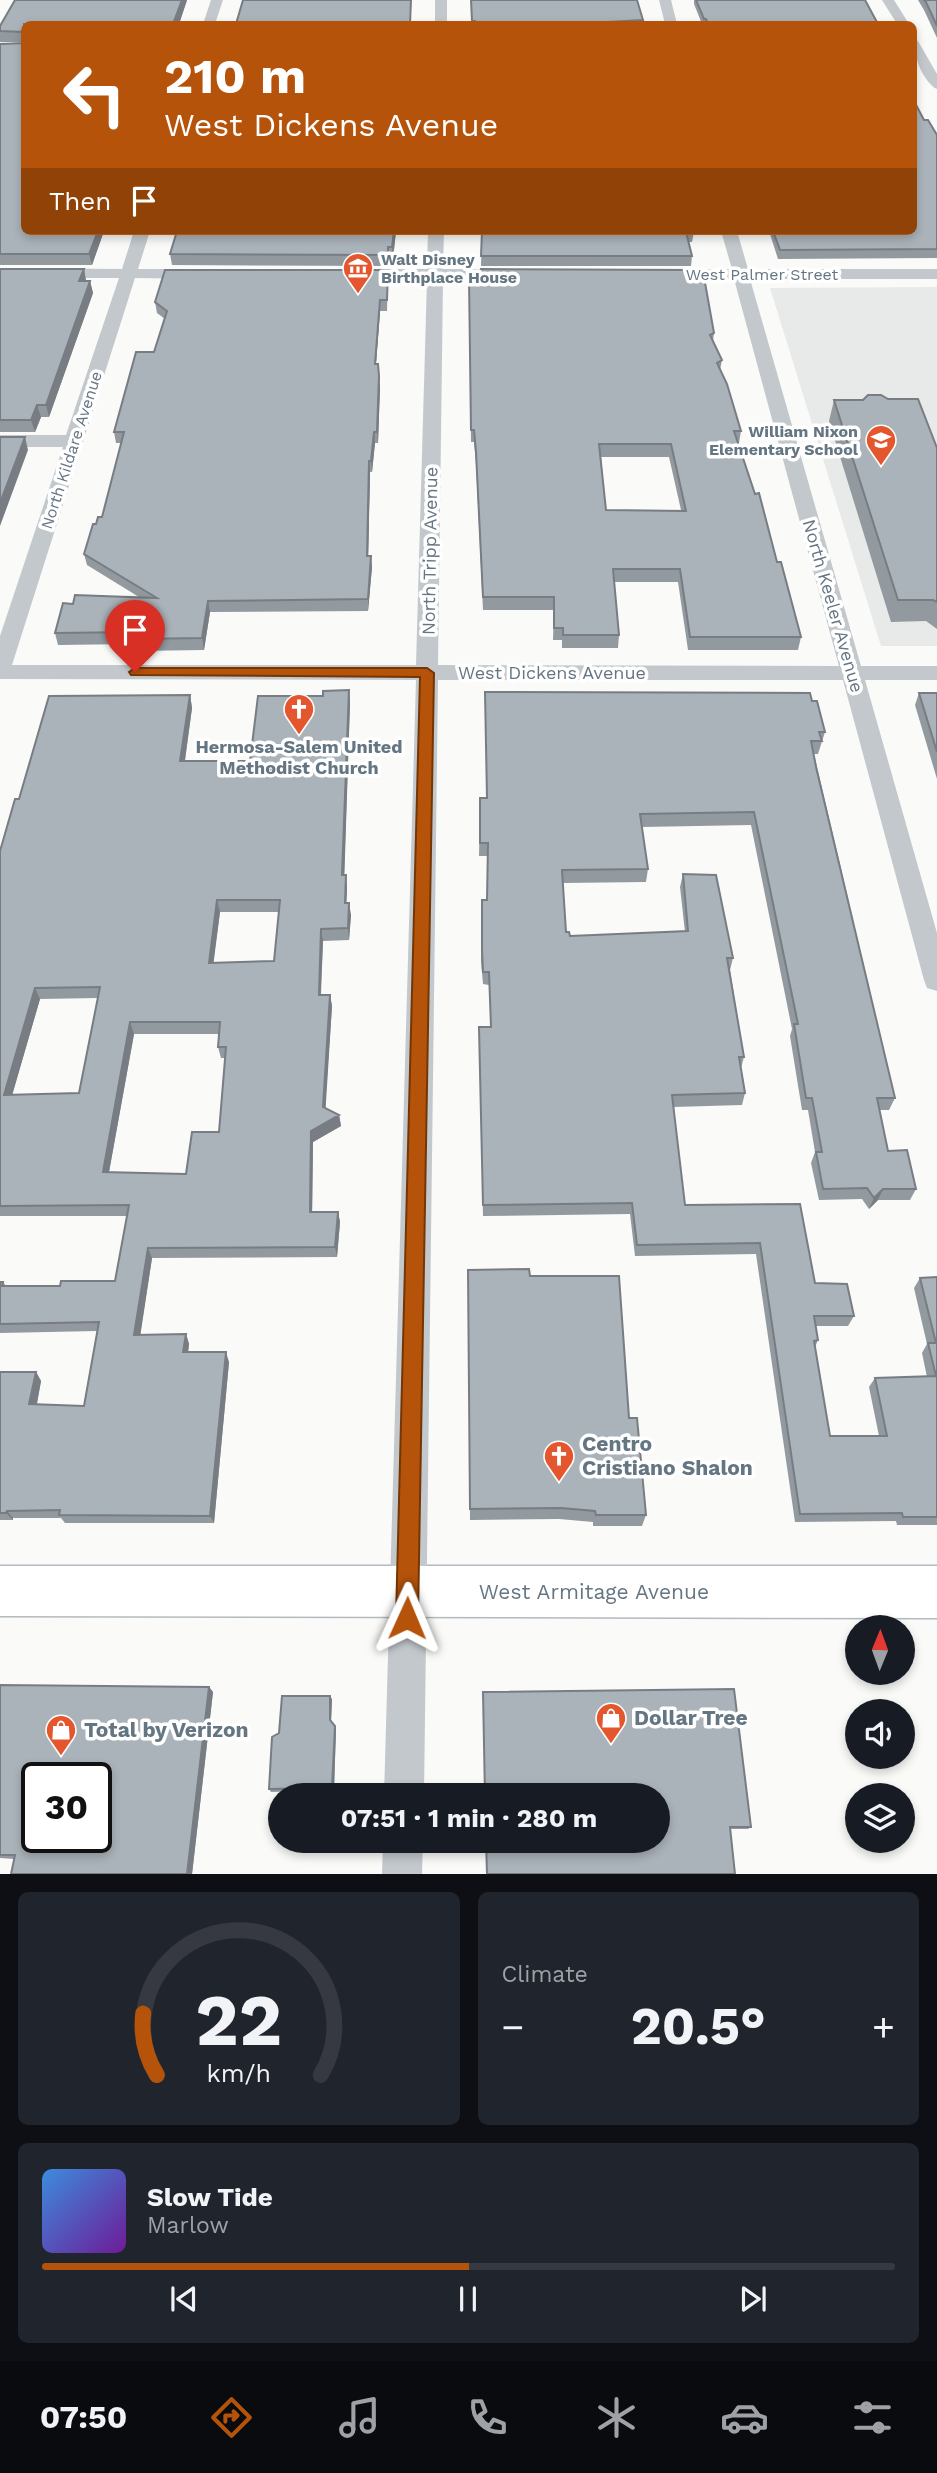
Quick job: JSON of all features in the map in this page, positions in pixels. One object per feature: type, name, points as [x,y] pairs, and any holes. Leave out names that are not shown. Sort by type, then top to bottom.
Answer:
[{"type":"main road","name":"West Armitage Avenue","points":[[0,1591],[937,1592]]},
{"type":"street","points":[[210,21],[216,0]]},
{"type":"street","points":[[441,0],[441,21]]},
{"type":"street","points":[[665,0],[670,21]]},
{"type":"street","points":[[888,0],[901,21]]},
{"type":"street","points":[[917,47],[935,48]]},
{"type":"street","points":[[917,52],[937,85]]},
{"type":"street","name":"North Kildare Avenue","points":[[0,671],[141,235]]},
{"type":"street","name":"North Tripp Avenue","points":[[404,1783],[436,235]]},
{"type":"street","name":"North Keeler Avenue","points":[[730,235],[937,981]]},
{"type":"street","points":[[0,274],[223,274]]},
{"type":"street","points":[[343,274],[529,274]]},
{"type":"street","name":"West Palmer Street","points":[[648,274],[937,274]]},
{"type":"street","points":[[0,441],[74,441]]},
{"type":"street","name":"West Dickens Avenue","points":[[0,671],[937,673]]},
{"type":"street","points":[[402,1874],[403,1853]]},
{"type":"shaded area","name":"William Nixon Elementary School","points":[[937,287],[937,646],[881,646],[770,288]]},
{"type":"building","points":[[15,0],[182,0],[174,21],[21,21],[21,32],[0,31],[0,26]]},
{"type":"building","points":[[243,0],[411,0],[410,21],[237,21]]},
{"type":"building","points":[[471,0],[637,0],[643,20],[625,21],[472,21]]},
{"type":"building","points":[[696,0],[865,0],[876,21],[707,21]]},
{"type":"building","points":[[924,0],[937,0],[937,26],[926,2]]},
{"type":"building","points":[[21,43],[21,235],[96,235],[89,254],[0,254],[0,44]]},
{"type":"building","points":[[917,107],[937,135],[937,249],[780,250],[774,235],[917,235]]},
{"type":"building","points":[[176,235],[394,235],[392,247],[388,247],[388,255],[170,254]]},
{"type":"building","points":[[482,235],[687,235],[692,256],[481,256]]},
{"type":"building","points":[[0,269],[84,269],[79,281],[90,281],[46,405],[37,405],[31,420],[0,420]]},
{"type":"building","points":[[481,269],[695,270],[704,277],[714,333],[710,335],[722,360],[717,363],[727,384],[741,431],[734,431],[755,494],[759,493],[801,637],[690,637],[680,569],[613,569],[619,635],[563,635],[563,628],[554,628],[554,597],[483,597],[476,452],[474,430],[471,430],[469,278],[481,278]],"holes":[[[599,444],[671,444],[686,511],[606,510]]]},
{"type":"building","points":[[165,270],[388,270],[387,300],[380,300],[375,364],[378,364],[379,376],[377,432],[374,432],[369,461],[367,556],[371,556],[368,599],[208,601],[202,638],[135,639],[136,632],[55,633],[63,603],[73,604],[75,595],[157,598],[84,554],[93,524],[96,524],[98,517],[102,517],[124,432],[114,432],[136,352],[154,352],[167,311],[155,302]]},
{"type":"building","name":"William Nixon Elementary School","points":[[868,395],[881,395],[888,399],[918,399],[937,448],[937,602],[898,600],[834,400],[863,400]]},
{"type":"building","points":[[0,437],[25,437],[0,503]]},
{"type":"building","points":[[349,690],[342,875],[346,875],[348,928],[321,929],[319,995],[330,995],[323,1107],[339,1115],[311,1131],[310,1212],[338,1212],[335,1247],[148,1248],[134,1335],[186,1334],[183,1352],[226,1352],[210,1516],[59,1515],[60,1510],[0,1513],[0,1372],[36,1372],[29,1404],[84,1406],[99,1322],[0,1324],[0,1282],[3,1282],[2,1286],[60,1286],[61,1281],[115,1281],[129,1205],[0,1206],[0,851],[15,799],[19,799],[49,696],[190,695],[180,761],[250,761],[258,696],[323,696],[323,691]],"holes":[[[217,900],[280,900],[274,961],[209,963]],[[100,987],[79,1093],[4,1095],[35,988]],[[130,1022],[220,1022],[218,1047],[226,1047],[219,1132],[192,1132],[186,1174],[103,1172]]]},
{"type":"building","points":[[485,692],[810,693],[812,701],[817,701],[825,732],[819,732],[822,741],[811,741],[816,767],[895,1098],[877,1098],[888,1151],[907,1150],[916,1189],[883,1189],[874,1198],[867,1188],[823,1189],[816,1152],[822,1152],[812,1098],[806,1098],[794,1024],[798,1024],[754,812],[640,814],[648,869],[562,870],[566,932],[569,932],[570,936],[688,931],[683,874],[716,875],[733,958],[727,958],[744,1057],[739,1057],[745,1093],[672,1095],[685,1205],[800,1204],[815,1283],[847,1284],[854,1316],[814,1316],[818,1340],[814,1341],[830,1436],[887,1436],[875,1378],[936,1376],[928,1343],[936,1343],[920,1278],[937,1277],[937,1517],[903,1517],[902,1513],[800,1514],[760,1243],[637,1245],[632,1203],[483,1205],[479,1027],[491,1027],[489,972],[483,972],[482,949],[482,900],[487,900],[488,843],[480,843],[480,798],[487,798]]},
{"type":"building","points":[[919,693],[937,693],[937,752]]},
{"type":"building","points":[[529,1269],[530,1276],[619,1276],[629,1418],[637,1418],[646,1515],[596,1515],[595,1511],[561,1508],[470,1509],[468,1270]]},
{"type":"building","points":[[0,1685],[209,1687],[187,1874],[11,1874],[15,1855],[0,1855]]},
{"type":"building","name":"Dollar Tree","points":[[734,1689],[751,1827],[730,1827],[735,1874],[487,1874],[486,1853],[670,1853],[670,1783],[485,1783],[483,1692]]},
{"type":"building","points":[[282,1696],[330,1696],[330,1720],[335,1726],[332,1783],[269,1783],[272,1737],[279,1733]]},
{"type":"place","name":"Walt Disney Birthplace House","points":[[358,295]]},
{"type":"place","name":"William Nixon Elementary School","points":[[881,467]]},
{"type":"place","name":"Hermosa-Salem United Methodist Church","points":[[299,736]]},
{"type":"place","name":"Centro Cristiano Shalon","points":[[559,1483]]},
{"type":"place","name":"Dollar Tree","points":[[611,1745]]},
{"type":"place","name":"Total by Verizon","points":[[61,1757]]},
{"type":"route","points":[[135,672],[427,673],[407,1618]]}]
